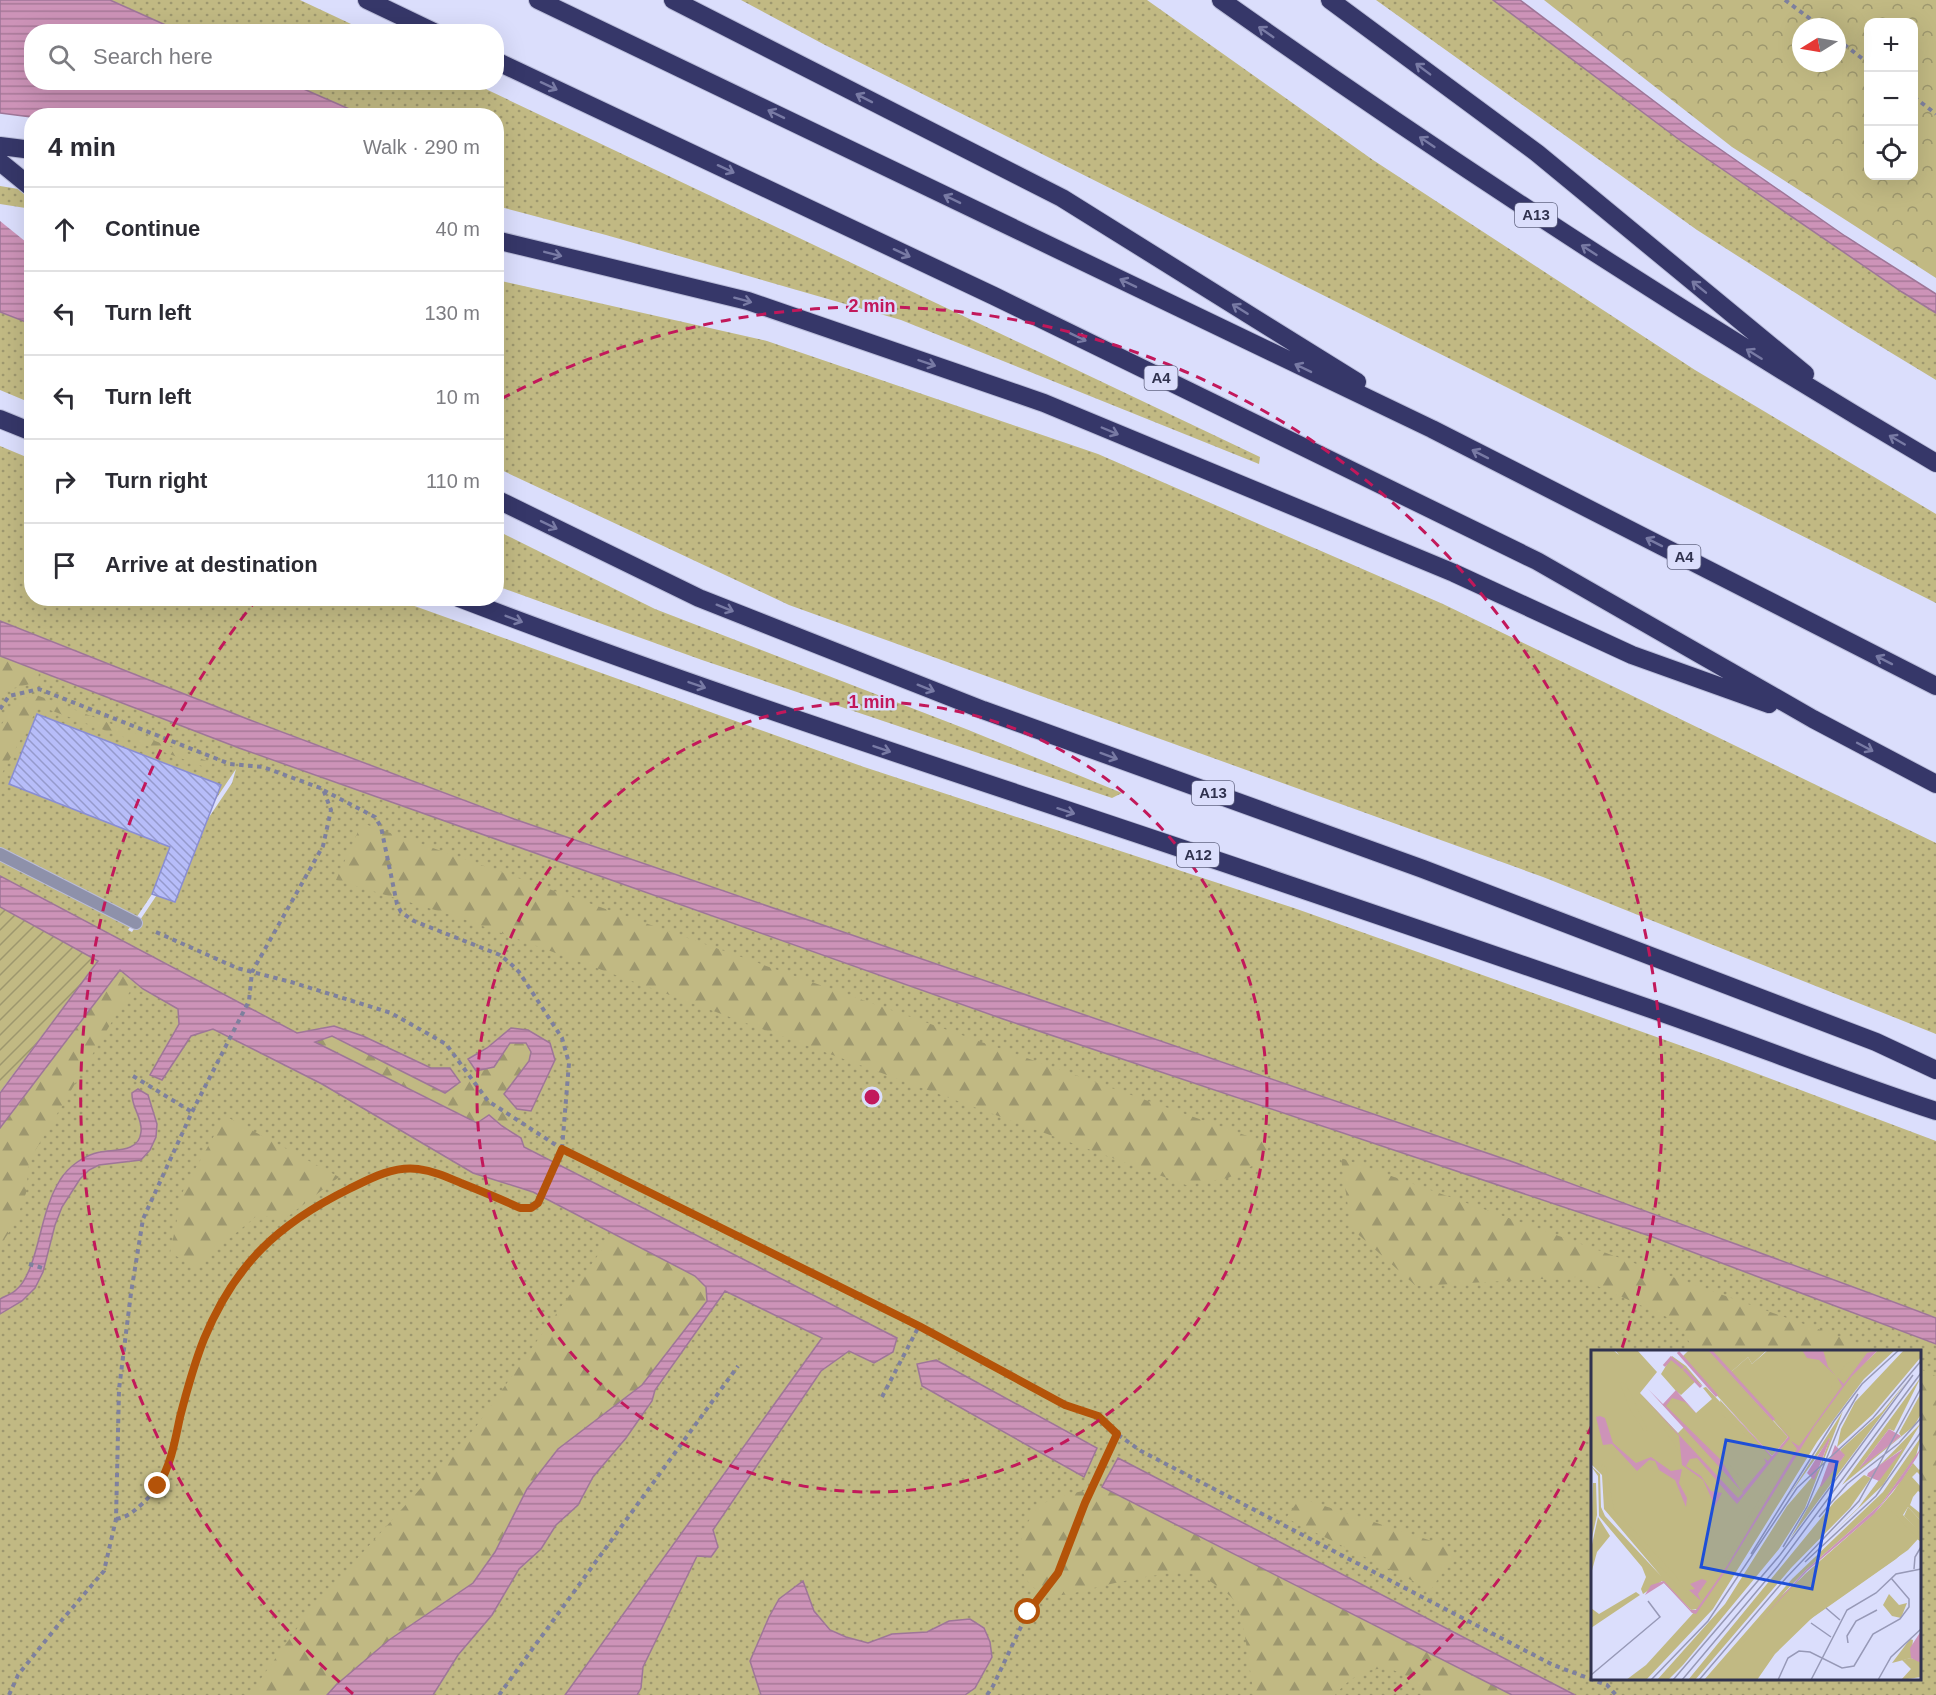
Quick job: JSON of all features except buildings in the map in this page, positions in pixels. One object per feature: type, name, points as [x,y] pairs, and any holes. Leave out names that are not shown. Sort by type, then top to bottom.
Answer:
[{"type":"highway","points":[[367,0],[417,24]]},
{"type":"highway","name":"A4","points":[[538,0],[1432,429],[1936,686]]},
{"type":"highway","name":"A4","points":[[673,0],[1062,198],[1432,429]]},
{"type":"highway","name":"A13","points":[[1221,0],[1364,100],[1665,299],[1936,463]]},
{"type":"highway","name":"A13","points":[[1330,0],[1537,153],[1858,417]]},
{"type":"highway","name":"A4","points":[[504,65],[994,296],[1537,561],[1813,719],[1936,784]]},
{"type":"highway","points":[[0,146],[24,149]]},
{"type":"highway","points":[[0,162],[24,182]]},
{"type":"highway","points":[[504,242],[748,301],[1044,403],[1454,573],[1632,655],[1813,719]]},
{"type":"highway","points":[[0,419],[24,429]]},
{"type":"highway","name":"A13","points":[[504,504],[699,598],[983,710],[1423,869],[1864,1038],[1936,1070]]},
{"type":"highway","name":"A12","points":[[480,606],[579,644],[898,755],[1296,887],[1649,1008],[1936,1111]]},
{"type":"lane","points":[[0,854],[136,923]]},
{"type":"path","points":[[1785,0],[1809,18]]},
{"type":"path","points":[[1846,46],[1864,59]]},
{"type":"path","points":[[1918,100],[1936,114]]},
{"type":"path","points":[[0,709],[9,696],[39,689],[230,764],[263,767],[322,789],[375,817],[381,827],[397,904],[401,912],[414,921],[500,955],[519,972],[562,1038],[566,1049],[568,1063],[562,1149],[538,1203],[531,1208],[520,1208],[433,1172],[416,1169],[393,1170],[373,1177],[315,1206],[288,1225],[268,1241],[247,1264],[218,1310],[204,1338],[194,1366],[165,1473],[147,1499],[128,1517],[116,1519]]},
{"type":"path","points":[[9,1695],[18,1675],[104,1571],[116,1519],[119,1389],[143,1219],[192,1112],[249,1001],[252,972],[323,846],[331,810],[322,789]]},
{"type":"path","points":[[136,923],[237,968],[391,1013],[446,1044],[489,1101],[562,1149],[919,1326],[1065,1405],[1098,1416],[1117,1434],[1141,1451],[1553,1665],[1591,1679]]},
{"type":"path","points":[[133,1076],[192,1112]]},
{"type":"path","points":[[29,1264],[46,1269]]},
{"type":"path","points":[[882,1397],[919,1326]]},
{"type":"path","points":[[499,1695],[738,1366]]},
{"type":"path","points":[[987,1695],[1028,1612],[1058,1573],[1085,1503],[1117,1434]]},
{"type":"path","points":[[1594,1680],[1607,1685],[1616,1695]]},
{"type":"green space","points":[[110,0],[300,0],[351,24],[163,24]]},
{"type":"green space","points":[[741,0],[1147,0],[1373,160],[1695,370],[1936,514],[1936,603],[825,45]]},
{"type":"green space","points":[[1376,0],[1493,0],[1681,141],[1936,313],[1936,380],[1697,230]]},
{"type":"green space","points":[[1544,0],[1936,0],[1936,278],[1732,147]]},
{"type":"green space","points":[[306,90],[488,90],[1260,457],[1259,464],[901,320],[504,208],[504,108],[347,108]]},
{"type":"green space","points":[[0,186],[24,190],[24,211],[0,207]]},
{"type":"green space","points":[[504,282],[767,341],[1098,454],[1443,604],[1936,843],[1936,1034],[1543,877],[789,605],[504,471]]},
{"type":"green space","points":[[0,312],[24,321],[24,400],[0,390]]},
{"type":"green space","points":[[0,446],[24,456],[24,606],[415,606],[864,767],[1294,908],[1710,1056],[1936,1141],[1936,1318],[1516,1163],[514,819],[250,720],[0,621]]},
{"type":"green space","points":[[504,534],[655,609],[966,729],[1122,793],[1112,798],[702,660],[504,589]]},
{"type":"green space","points":[[0,633],[258,736],[1936,1333],[1936,1695],[574,1695],[837,1329],[731,1276],[418,1695],[0,1695],[0,1111],[118,953],[0,892]],"holes":[[[236,769],[232,783],[132,932],[128,930]]]},
{"type":"green space","points":[[0,656],[39,671],[38,682],[10,689],[0,699]]},
{"type":"green space","points":[[34,694],[212,763],[210,769],[39,706],[0,777],[0,727],[15,703]]},
{"type":"green space","points":[[362,823],[1270,1144],[1262,1161],[1228,1178],[1186,1185],[458,917],[336,880]]},
{"type":"green space","points":[[0,907],[98,961],[0,1092]]},
{"type":"green space","points":[[120,970],[135,983],[29,1161],[26,1193],[15,1223],[0,1246],[0,1128]]},
{"type":"green space","points":[[332,1036],[445,1093],[476,1071],[494,1067],[510,1043],[526,1043],[532,1052],[529,1061],[504,1093],[517,1109],[511,1119],[502,1126],[489,1115],[477,1123],[315,1042]]},
{"type":"green space","points":[[225,1116],[339,1177],[282,1221],[259,1214],[196,1266],[170,1253],[183,1191]]},
{"type":"green space","points":[[1341,1158],[1877,1350],[1693,1350],[1678,1322],[1577,1277],[1416,1286],[1351,1228]]},
{"type":"green space","points":[[613,1234],[695,1276],[706,1287],[707,1301],[642,1385],[558,1449],[527,1489],[495,1552],[473,1583],[389,1640],[327,1695],[249,1695],[309,1612],[475,1428]]},
{"type":"green space","points":[[725,1291],[822,1338],[565,1695],[433,1695],[458,1655],[492,1615],[519,1569],[541,1549],[556,1524],[578,1505],[593,1477],[626,1438],[652,1401],[655,1390]]},
{"type":"green space","points":[[1921,1369],[1936,1376],[1936,1487],[1921,1495]]},
{"type":"green space","points":[[1102,1487],[1512,1695],[1427,1695],[1405,1675],[1393,1670],[1381,1669],[1357,1676],[1335,1695],[1255,1695],[1244,1630],[1237,1606],[1230,1595],[1204,1578],[1179,1571],[1060,1595],[1047,1594],[1034,1588],[1025,1577],[1020,1550],[1023,1535],[1037,1509],[1053,1499]]},
{"type":"green space","points":[[1300,1498],[1447,1546],[1453,1556],[1431,1590],[1286,1518]]},
{"type":"shaded area","points":[[0,0],[110,0],[163,24],[24,24],[24,90],[306,90],[347,108],[24,108],[24,116],[0,113]]},
{"type":"shaded area","points":[[1493,0],[1520,0],[1691,129],[1845,236],[1936,294],[1936,313],[1681,141]]},
{"type":"shaded area","points":[[0,207],[24,211],[24,321],[0,312]]},
{"type":"shaded area","points":[[0,621],[250,720],[514,819],[1516,1163],[1884,1298],[1936,1318],[1936,1344],[1650,1236],[1003,1019],[239,748],[0,656]]},
{"type":"shaded area","points":[[0,876],[297,1033],[334,1026],[363,1036],[431,1068],[450,1068],[460,1082],[445,1093],[332,1036],[315,1042],[477,1123],[489,1115],[521,1138],[524,1147],[897,1338],[893,1352],[874,1363],[849,1351],[821,1371],[713,1530],[718,1547],[711,1557],[697,1556],[643,1667],[641,1688],[637,1695],[565,1695],[822,1338],[725,1291],[655,1390],[652,1401],[626,1438],[593,1477],[578,1505],[556,1525],[541,1549],[519,1569],[492,1615],[458,1655],[433,1695],[327,1695],[389,1640],[473,1583],[495,1552],[527,1489],[558,1449],[642,1385],[707,1301],[706,1287],[695,1276],[533,1192],[473,1173],[322,1084],[213,1029],[191,1036],[162,1080],[150,1075],[179,1024],[178,1009],[143,989],[120,970],[0,1128],[0,1093],[98,961],[0,907]]},
{"type":"shaded area","points":[[511,1028],[528,1030],[550,1043],[555,1060],[531,1111],[517,1109],[504,1094],[529,1061],[531,1052],[526,1043],[510,1043],[494,1067],[476,1071],[468,1059],[487,1048]]},
{"type":"shaded area","points":[[138,1089],[148,1095],[157,1124],[156,1137],[150,1150],[141,1160],[99,1165],[89,1170],[80,1179],[62,1207],[43,1272],[35,1288],[22,1301],[0,1314],[0,1299],[16,1290],[28,1273],[46,1211],[63,1175],[77,1162],[88,1156],[125,1149],[136,1144],[141,1127],[132,1093]]},
{"type":"shaded area","points":[[936,1360],[1097,1448],[1084,1477],[922,1386],[917,1364]]},
{"type":"shaded area","points":[[1118,1458],[1575,1695],[1512,1695],[1102,1487]]},
{"type":"shaded area","points":[[803,1581],[814,1611],[830,1630],[846,1637],[868,1643],[892,1634],[927,1632],[949,1621],[970,1619],[984,1628],[990,1642],[992,1657],[975,1688],[965,1695],[761,1695],[750,1661],[779,1599]]},
{"type":"pier","points":[[0,204],[24,208],[24,240],[0,221]]},
{"type":"route","points":[[158,1486],[171,1456],[186,1392],[204,1338],[218,1310],[247,1264],[268,1241],[315,1206],[373,1177],[393,1170],[416,1169],[433,1172],[520,1208],[531,1208],[538,1203],[562,1149],[919,1326],[1065,1405],[1098,1416],[1117,1434],[1085,1503],[1058,1573],[1028,1612]]}]
